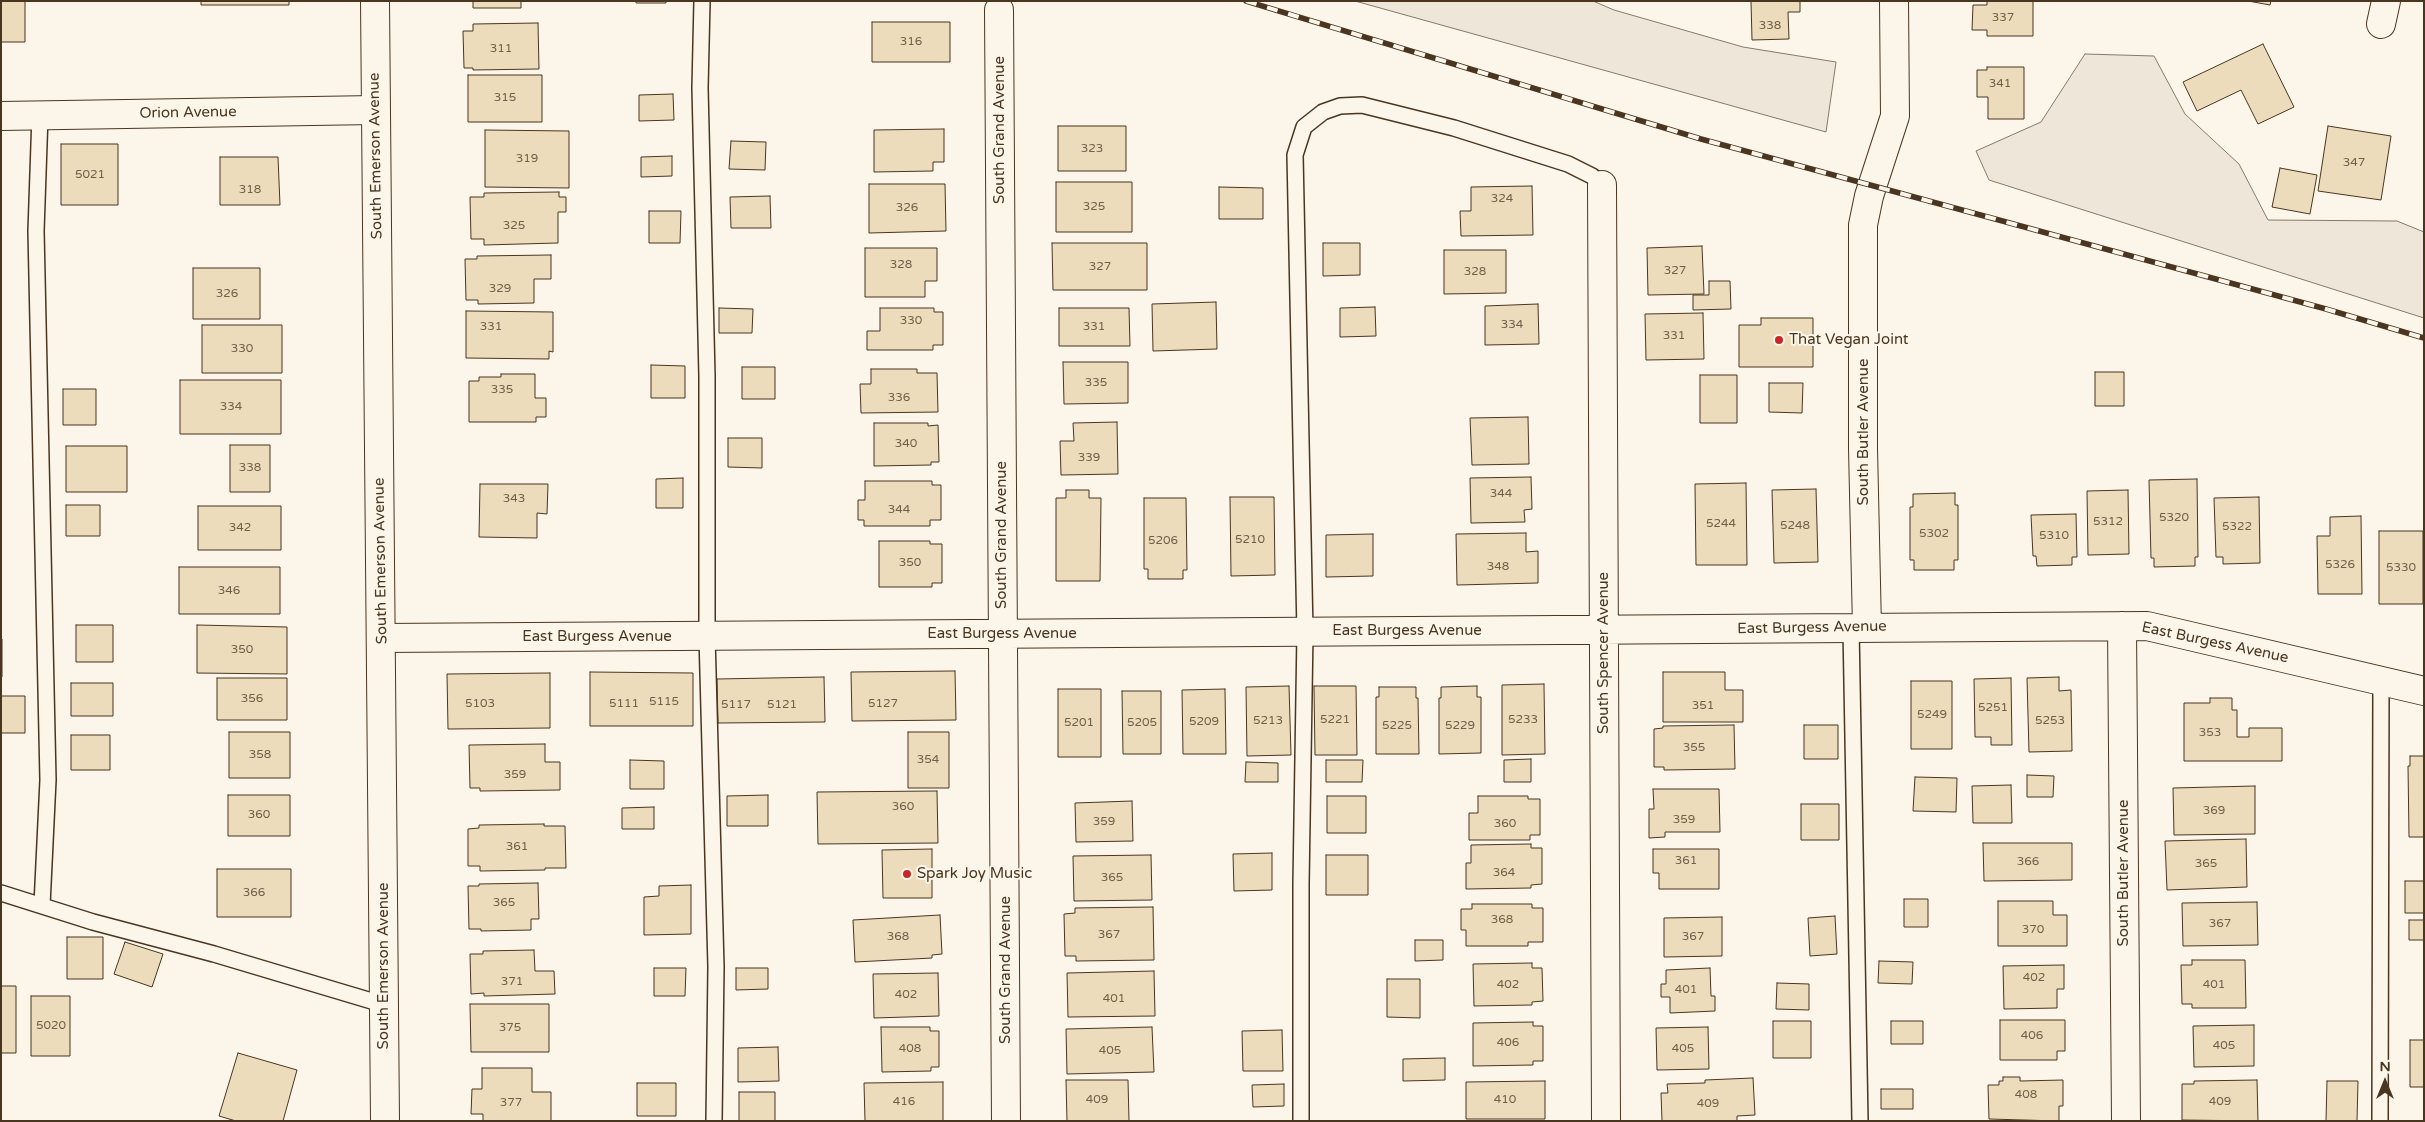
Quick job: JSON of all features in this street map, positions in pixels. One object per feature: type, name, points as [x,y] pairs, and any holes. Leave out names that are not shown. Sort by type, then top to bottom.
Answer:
[{"type":"street","name":"South Emerson Avenue","points":[[375,1],[385,1121]]},
{"type":"street","name":"South Butler Avenue","points":[[1859,628],[1863,448],[1863,225],[1869,196],[1895,116],[1894,1]]},
{"type":"street","name":"South Grand Avenue","points":[[998,6],[1006,1121]]},
{"type":"street","name":"Orion Avenue","points":[[1,116],[375,110]]},
{"type":"street","name":"South Spencer Avenue","points":[[1602,185],[1606,1121]]},
{"type":"street","name":"East Burgess Avenue","points":[[382,638],[2122,626],[2159,628],[2381,679],[2424,691]]},
{"type":"street","name":"South Butler Avenue","points":[[2122,626],[2126,1121]]},
{"type":"lane","points":[[702,1],[700,88],[707,366],[707,636],[716,967],[714,1121]]},
{"type":"lane","points":[[1301,1121],[1301,884],[1305,632],[1301,472],[1300,310],[1295,213],[1295,155],[1304,127],[1323,112],[1340,106],[1362,105],[1454,128],[1568,164],[1592,176],[1602,185]]},
{"type":"lane","points":[[40,115],[36,232],[48,780],[42,904]]},
{"type":"lane","points":[[1859,628],[1860,1121]]},
{"type":"lane","points":[[2380,1121],[2381,679]]},
{"type":"lane","points":[[1,893],[42,904],[93,922],[233,960],[385,1005]]},
{"type":"shaded area","points":[[1355,1],[1593,1],[1614,10],[1743,47],[1836,62],[1826,132]]},
{"type":"shaded area","points":[[2085,54],[2154,56],[2185,114],[2239,164],[2268,220],[2397,221],[2424,232],[2424,318],[1989,180],[1976,151],[2041,122]]},
{"type":"building","points":[[1,1],[25,1],[25,42],[1,42]]},
{"type":"building","points":[[201,1],[289,1],[289,5],[201,5]]},
{"type":"building","points":[[473,1],[521,1],[521,8],[473,8]]},
{"type":"building","points":[[636,1],[666,1],[666,3],[636,3]]},
{"type":"building","points":[[1751,1],[1800,1],[1800,12],[1788,12],[1789,39],[1752,40]]},
{"type":"building","points":[[1987,1],[2033,1],[2033,36],[1987,36],[1987,30],[1972,30],[1973,5],[1987,5]]},
{"type":"building","points":[[2248,1],[2271,1],[2270,5]]},
{"type":"building","points":[[872,22],[950,22],[950,62],[872,62]]},
{"type":"building","points":[[538,23],[539,69],[473,70],[473,68],[464,68],[463,31],[473,31],[473,24]]},
{"type":"building","points":[[2263,44],[2294,107],[2258,124],[2241,90],[2197,111],[2183,82]]},
{"type":"building","points":[[1987,67],[2024,67],[2024,119],[1988,119],[1988,97],[1977,97],[1977,70],[1987,70]]},
{"type":"building","points":[[468,75],[542,75],[542,122],[468,122]]},
{"type":"building","points":[[673,94],[674,120],[639,121],[639,95]]},
{"type":"building","points":[[1058,126],[1126,126],[1126,171],[1058,171]]},
{"type":"building","points":[[2328,126],[2391,136],[2381,200],[2318,191]]},
{"type":"building","points":[[944,129],[944,162],[933,162],[933,171],[874,172],[874,130]]},
{"type":"building","points":[[485,130],[569,131],[569,188],[485,187]]},
{"type":"building","points":[[731,141],[766,142],[765,170],[729,169]]},
{"type":"building","points":[[61,144],[118,144],[118,205],[61,205]]},
{"type":"building","points":[[672,156],[672,176],[641,177],[641,157]]},
{"type":"building","points":[[220,157],[278,157],[280,205],[220,205]]},
{"type":"building","points":[[2280,168],[2317,175],[2310,214],[2272,207]]},
{"type":"building","points":[[1056,182],[1132,182],[1132,232],[1056,232]]},
{"type":"building","points":[[869,184],[945,184],[946,231],[869,233]]},
{"type":"building","points":[[1532,186],[1533,235],[1461,236],[1460,211],[1471,211],[1471,187]]},
{"type":"building","points":[[1219,187],[1263,188],[1263,219],[1219,219]]},
{"type":"building","points":[[559,192],[559,197],[566,197],[566,212],[558,212],[558,243],[484,245],[484,239],[471,239],[470,197],[484,197],[484,193]]},
{"type":"building","points":[[770,196],[771,228],[731,228],[730,197]]},
{"type":"building","points":[[649,211],[681,211],[680,243],[649,243]]},
{"type":"building","points":[[1052,243],[1147,243],[1147,290],[1053,290]]},
{"type":"building","points":[[1323,243],[1360,243],[1360,275],[1323,276]]},
{"type":"building","points":[[1702,246],[1704,294],[1648,295],[1647,248]]},
{"type":"building","points":[[865,248],[937,248],[937,281],[925,281],[925,297],[865,297]]},
{"type":"building","points":[[1444,250],[1506,250],[1506,293],[1444,294]]},
{"type":"building","points":[[551,255],[551,279],[534,279],[534,303],[478,304],[478,300],[466,300],[465,259],[477,259],[477,256]]},
{"type":"building","points":[[193,268],[260,268],[260,319],[193,319]]},
{"type":"building","points":[[1709,281],[1730,281],[1731,309],[1693,310],[1693,295],[1709,295]]},
{"type":"building","points":[[1216,302],[1217,349],[1153,351],[1152,304]]},
{"type":"building","points":[[1538,304],[1539,344],[1485,345],[1485,306]]},
{"type":"building","points":[[1375,307],[1376,336],[1340,337],[1340,308]]},
{"type":"building","points":[[719,308],[753,309],[752,333],[719,333]]},
{"type":"building","points":[[880,308],[934,308],[934,312],[943,312],[943,345],[933,345],[933,350],[867,350],[867,331],[880,331]]},
{"type":"building","points":[[1059,308],[1129,308],[1130,346],[1059,346]]},
{"type":"building","points":[[466,311],[553,312],[553,352],[549,351],[549,359],[466,358]]},
{"type":"building","points":[[1703,313],[1704,359],[1646,360],[1645,314]]},
{"type":"building","points":[[1761,318],[1813,318],[1813,367],[1739,367],[1739,325],[1761,325]]},
{"type":"building","points":[[202,325],[282,325],[282,373],[202,373]]},
{"type":"building","points":[[1063,362],[1128,362],[1128,403],[1064,404]]},
{"type":"building","points":[[651,365],[685,366],[685,398],[651,398]]},
{"type":"building","points":[[742,367],[775,367],[775,399],[742,399]]},
{"type":"building","points":[[871,369],[917,369],[917,373],[937,373],[938,412],[861,413],[860,384],[871,384]]},
{"type":"building","points":[[2095,372],[2124,372],[2124,406],[2095,406]]},
{"type":"building","points":[[501,374],[535,374],[535,398],[546,398],[546,417],[536,417],[536,422],[469,422],[469,381],[479,381],[479,377],[501,377]]},
{"type":"building","points":[[1700,375],[1737,375],[1737,423],[1700,423]]},
{"type":"building","points":[[180,380],[281,380],[281,434],[180,434]]},
{"type":"building","points":[[1769,383],[1803,383],[1802,413],[1769,412]]},
{"type":"building","points":[[63,389],[96,389],[96,425],[63,425]]},
{"type":"building","points":[[1528,417],[1529,464],[1472,465],[1470,418]]},
{"type":"building","points":[[1117,422],[1118,474],[1061,475],[1060,441],[1074,441],[1073,423]]},
{"type":"building","points":[[874,423],[928,423],[928,426],[938,425],[939,462],[931,462],[931,465],[874,466]]},
{"type":"building","points":[[728,438],[762,438],[762,468],[728,467]]},
{"type":"building","points":[[230,445],[270,445],[270,492],[230,492]]},
{"type":"building","points":[[66,446],[127,446],[127,492],[66,492]]},
{"type":"building","points":[[1531,477],[1532,509],[1524,510],[1525,522],[1471,523],[1470,478]]},
{"type":"building","points":[[683,478],[683,508],[656,508],[656,479]]},
{"type":"building","points":[[2197,479],[2198,557],[2195,557],[2195,566],[2154,567],[2154,558],[2151,558],[2149,480]]},
{"type":"building","points":[[865,481],[932,481],[932,485],[941,485],[941,520],[930,520],[930,526],[864,526],[864,520],[858,520],[858,500],[865,500]]},
{"type":"building","points":[[1746,483],[1747,565],[1696,565],[1695,484]]},
{"type":"building","points":[[480,484],[548,484],[547,514],[537,513],[537,538],[479,537]]},
{"type":"building","points":[[1816,489],[1818,562],[1774,563],[1772,490]]},
{"type":"building","points":[[1066,490],[1089,490],[1089,498],[1101,498],[1100,581],[1056,581],[1056,498],[1066,498]]},
{"type":"building","points":[[2128,490],[2129,554],[2088,555],[2087,491]]},
{"type":"building","points":[[1955,493],[1955,505],[1958,505],[1958,560],[1954,560],[1954,570],[1914,570],[1914,560],[1910,560],[1910,507],[1913,507],[1913,494]]},
{"type":"building","points":[[1230,497],[1274,497],[1275,575],[1231,576]]},
{"type":"building","points":[[2259,497],[2260,563],[2223,564],[2223,557],[2216,557],[2214,498]]},
{"type":"building","points":[[1144,498],[1186,498],[1187,570],[1183,570],[1183,579],[1148,579],[1148,569],[1144,569]]},
{"type":"building","points":[[66,505],[100,505],[100,536],[66,536]]},
{"type":"building","points":[[198,506],[281,506],[281,550],[198,550]]},
{"type":"building","points":[[2076,514],[2077,557],[2072,557],[2072,565],[2037,566],[2036,556],[2033,556],[2031,515]]},
{"type":"building","points":[[2361,516],[2362,594],[2318,594],[2317,536],[2330,536],[2330,517]]},
{"type":"building","points":[[2379,531],[2423,531],[2423,604],[2379,604]]},
{"type":"building","points":[[1526,533],[1526,552],[1538,551],[1538,583],[1457,585],[1456,534]]},
{"type":"building","points":[[1373,534],[1373,576],[1326,577],[1326,535]]},
{"type":"building","points":[[879,541],[930,541],[930,544],[942,544],[942,583],[932,583],[932,587],[879,587]]},
{"type":"building","points":[[179,567],[280,567],[280,614],[179,614]]},
{"type":"building","points":[[76,625],[113,625],[113,662],[76,662]]},
{"type":"building","points":[[197,625],[287,627],[287,674],[197,673]]},
{"type":"building","points":[[2,639],[2,677],[1,677]]},
{"type":"building","points":[[955,671],[956,720],[852,721],[851,672]]},
{"type":"building","points":[[590,672],[693,673],[693,726],[590,726]]},
{"type":"building","points":[[1663,672],[1725,672],[1725,690],[1743,690],[1743,722],[1663,722]]},
{"type":"building","points":[[550,673],[550,728],[448,729],[447,674]]},
{"type":"building","points":[[824,677],[825,722],[718,723],[717,679]]},
{"type":"building","points":[[2059,677],[2059,691],[2071,690],[2072,751],[2029,752],[2027,678]]},
{"type":"building","points":[[217,678],[287,678],[287,720],[217,720]]},
{"type":"building","points":[[2011,678],[2012,745],[1991,745],[1991,737],[1975,737],[1974,679]]},
{"type":"building","points":[[1911,681],[1952,681],[1952,749],[1911,749]]},
{"type":"building","points":[[71,683],[113,683],[113,716],[71,716]]},
{"type":"building","points":[[1544,684],[1545,754],[1502,755],[1502,685]]},
{"type":"building","points":[[1289,686],[1291,755],[1247,756],[1246,687]]},
{"type":"building","points":[[1314,686],[1356,686],[1357,755],[1315,755]]},
{"type":"building","points":[[1477,686],[1477,697],[1481,697],[1481,753],[1439,754],[1439,698],[1441,698],[1441,687]]},
{"type":"building","points":[[1379,687],[1416,687],[1416,698],[1418,698],[1419,754],[1376,754],[1376,697],[1379,697]]},
{"type":"building","points":[[1058,689],[1101,689],[1101,757],[1058,757]]},
{"type":"building","points":[[1225,689],[1226,754],[1183,754],[1182,690]]},
{"type":"building","points":[[1122,691],[1161,691],[1161,754],[1123,754]]},
{"type":"building","points":[[1,696],[25,696],[25,733],[1,733]]},
{"type":"building","points":[[2210,698],[2232,698],[2232,710],[2237,710],[2237,737],[2249,737],[2249,728],[2282,728],[2282,761],[2184,761],[2184,703],[2210,703]]},
{"type":"building","points":[[1734,725],[1735,769],[1664,770],[1664,767],[1654,767],[1654,729],[1663,728],[1663,726]]},
{"type":"building","points":[[1804,725],[1838,725],[1838,759],[1804,759]]},
{"type":"building","points":[[229,732],[290,732],[290,778],[229,778]]},
{"type":"building","points":[[908,732],[949,732],[949,788],[908,788]]},
{"type":"building","points":[[71,735],[110,735],[110,770],[71,770]]},
{"type":"building","points":[[545,744],[545,762],[560,762],[560,790],[480,791],[480,788],[470,788],[469,745]]},
{"type":"building","points":[[2410,756],[2424,756],[2424,837],[2409,837],[2408,766],[2410,766]]},
{"type":"building","points":[[1531,759],[1531,782],[1504,782],[1504,760]]},
{"type":"building","points":[[630,760],[664,761],[664,789],[630,789]]},
{"type":"building","points":[[1326,760],[1363,760],[1362,782],[1326,782]]},
{"type":"building","points":[[1246,762],[1278,763],[1278,782],[1245,782]]},
{"type":"building","points":[[2027,775],[2054,776],[2053,797],[2027,797]]},
{"type":"building","points":[[1915,777],[1957,778],[1956,812],[1913,811]]},
{"type":"building","points":[[2011,785],[2012,823],[1973,823],[1972,786]]},
{"type":"building","points":[[2255,786],[2255,834],[2174,835],[2173,788]]},
{"type":"building","points":[[1653,789],[1719,789],[1720,832],[1665,832],[1665,837],[1649,838],[1649,809],[1654,809]]},
{"type":"building","points":[[937,791],[938,843],[818,844],[817,792]]},
{"type":"building","points":[[228,795],[290,795],[290,836],[228,836]]},
{"type":"building","points":[[768,795],[768,826],[727,826],[727,796]]},
{"type":"building","points":[[1327,796],[1366,796],[1366,833],[1327,833]]},
{"type":"building","points":[[1478,796],[1528,796],[1528,799],[1540,799],[1540,835],[1530,835],[1530,840],[1469,840],[1469,813],[1478,813]]},
{"type":"building","points":[[1132,801],[1133,841],[1076,842],[1075,803]]},
{"type":"building","points":[[1801,804],[1839,804],[1839,840],[1801,840]]},
{"type":"building","points":[[654,807],[654,829],[622,829],[622,808]]},
{"type":"building","points":[[544,824],[544,826],[565,826],[566,868],[480,871],[480,866],[468,866],[468,829],[479,828],[479,825]]},
{"type":"building","points":[[2246,839],[2247,887],[2167,890],[2165,841]]},
{"type":"building","points":[[1983,843],[2072,843],[2072,880],[1984,881]]},
{"type":"building","points":[[1531,844],[1531,848],[1542,848],[1542,884],[1531,885],[1531,888],[1466,889],[1466,863],[1471,863],[1471,845]]},
{"type":"building","name":"Spark Joy Music","points":[[932,849],[932,898],[883,898],[882,850]]},
{"type":"building","points":[[1653,849],[1719,849],[1719,889],[1659,889],[1659,873],[1653,873]]},
{"type":"building","points":[[1272,853],[1272,890],[1234,891],[1233,854]]},
{"type":"building","points":[[1151,855],[1152,900],[1074,901],[1073,856]]},
{"type":"building","points":[[1326,855],[1368,855],[1368,895],[1326,895]]},
{"type":"building","points":[[217,869],[291,869],[291,917],[217,917]]},
{"type":"building","points":[[2405,881],[2424,881],[2424,913],[2405,913]]},
{"type":"building","points":[[538,883],[539,919],[531,919],[531,930],[481,931],[481,929],[469,929],[468,886],[479,886],[479,884]]},
{"type":"building","points":[[691,885],[691,934],[644,935],[644,897],[659,896],[659,886]]},
{"type":"building","points":[[1904,899],[1928,899],[1928,927],[1904,927]]},
{"type":"building","points":[[1998,901],[2053,901],[2053,915],[2067,915],[2067,946],[1998,946]]},
{"type":"building","points":[[2257,902],[2258,945],[2183,946],[2182,903]]},
{"type":"building","points":[[1472,904],[1532,904],[1532,908],[1543,908],[1543,942],[1528,942],[1528,946],[1466,946],[1466,930],[1461,930],[1461,909],[1472,909]]},
{"type":"building","points":[[1153,907],[1154,960],[1076,961],[1076,956],[1065,956],[1064,914],[1075,913],[1075,908]]},
{"type":"building","points":[[940,915],[942,954],[932,955],[932,958],[855,962],[853,920]]},
{"type":"building","points":[[1835,916],[1837,954],[1810,956],[1808,918]]},
{"type":"building","points":[[1722,917],[1722,956],[1664,957],[1664,918]]},
{"type":"building","points":[[2409,920],[2424,920],[2424,940],[2409,940]]},
{"type":"building","points":[[67,937],[103,937],[103,979],[67,979]]},
{"type":"building","points":[[1415,940],[1443,940],[1443,960],[1415,961]]},
{"type":"building","points":[[125,942],[163,954],[152,987],[114,974]]},
{"type":"building","points":[[534,950],[535,971],[554,971],[555,994],[484,996],[484,993],[471,994],[470,954],[483,954],[483,951]]},
{"type":"building","points":[[2192,960],[2245,960],[2246,1008],[2192,1008],[2192,1004],[2182,1004],[2181,965],[2192,965]]},
{"type":"building","points":[[1879,961],[1913,962],[1912,984],[1878,983]]},
{"type":"building","points":[[1532,963],[1532,968],[1542,968],[1543,1001],[1532,1002],[1532,1005],[1474,1006],[1473,964]]},
{"type":"building","points":[[2064,965],[2064,989],[2057,989],[2057,1008],[2004,1009],[2003,966]]},
{"type":"building","points":[[654,968],[686,968],[685,996],[654,996]]},
{"type":"building","points":[[736,968],[768,968],[768,989],[736,990]]},
{"type":"building","points":[[1710,968],[1711,996],[1715,996],[1715,1011],[1670,1013],[1670,997],[1661,997],[1661,984],[1666,984],[1666,970]]},
{"type":"building","points":[[1154,971],[1155,1016],[1068,1017],[1067,973]]},
{"type":"building","points":[[938,973],[939,1016],[874,1018],[873,974]]},
{"type":"building","points":[[1387,979],[1420,979],[1420,1018],[1387,1017]]},
{"type":"building","points":[[1777,983],[1809,984],[1809,1010],[1776,1009]]},
{"type":"building","points":[[1,986],[16,986],[16,1053],[1,1053]]},
{"type":"building","points":[[31,996],[70,996],[70,1056],[31,1056]]},
{"type":"building","points":[[470,1004],[549,1004],[549,1052],[471,1052]]},
{"type":"building","points":[[2000,1020],[2065,1020],[2065,1051],[2057,1051],[2057,1060],[2000,1060]]},
{"type":"building","points":[[1773,1021],[1811,1021],[1811,1058],[1773,1058]]},
{"type":"building","points":[[1891,1021],[1923,1021],[1923,1044],[1891,1044]]},
{"type":"building","points":[[1533,1022],[1533,1026],[1543,1026],[1543,1061],[1533,1061],[1533,1065],[1473,1066],[1473,1023]]},
{"type":"building","points":[[2254,1025],[2254,1066],[2194,1067],[2193,1026]]},
{"type":"building","points":[[881,1027],[930,1027],[930,1031],[939,1031],[939,1067],[931,1067],[931,1071],[882,1072]]},
{"type":"building","points":[[1152,1027],[1154,1072],[1067,1074],[1066,1029]]},
{"type":"building","points":[[1708,1027],[1709,1069],[1657,1070],[1656,1028]]},
{"type":"building","points":[[1282,1030],[1283,1071],[1243,1071],[1242,1031]]},
{"type":"building","points":[[2410,1040],[2424,1040],[2424,1087],[2410,1087]]},
{"type":"building","points":[[778,1047],[779,1081],[738,1082],[738,1048]]},
{"type":"building","points":[[238,1053],[297,1070],[283,1121],[236,1121],[219,1116]]},
{"type":"building","points":[[1445,1058],[1445,1080],[1403,1081],[1403,1059]]},
{"type":"building","points":[[482,1068],[532,1068],[532,1092],[551,1092],[551,1121],[483,1121],[483,1114],[471,1114],[472,1089],[482,1089]]},
{"type":"building","points":[[2003,1077],[2020,1077],[2020,1081],[2063,1080],[2063,1106],[2059,1106],[2059,1121],[1989,1119],[1988,1085],[1999,1085],[1999,1081],[2003,1081]]},
{"type":"building","points":[[1753,1078],[1755,1115],[1737,1116],[1737,1121],[1662,1121],[1661,1093],[1668,1093],[1667,1084],[1705,1083],[1705,1080]]},
{"type":"building","points":[[1066,1080],[1128,1080],[1129,1121],[1067,1121]]},
{"type":"building","points":[[2257,1080],[2258,1121],[2182,1120],[2182,1084],[2194,1084],[2194,1081]]},
{"type":"building","points":[[1545,1081],[1545,1119],[1466,1119],[1466,1082]]},
{"type":"building","points":[[2327,1081],[2358,1081],[2357,1121],[2326,1121]]},
{"type":"building","points":[[943,1082],[943,1121],[865,1121],[864,1083]]},
{"type":"building","points":[[637,1083],[676,1083],[676,1116],[637,1116]]},
{"type":"building","points":[[1284,1084],[1284,1106],[1253,1107],[1252,1085]]},
{"type":"building","points":[[1881,1089],[1913,1089],[1913,1109],[1881,1109]]},
{"type":"building","points":[[739,1092],[775,1092],[775,1121],[739,1121]]},
{"type":"railway","points":[[1246,1],[1701,139],[2326,309],[2424,338]]},
{"type":"place","name":"That Vegan Joint","points":[[1779,340]]},
{"type":"place","name":"Spark Joy Music","points":[[907,874]]}]
